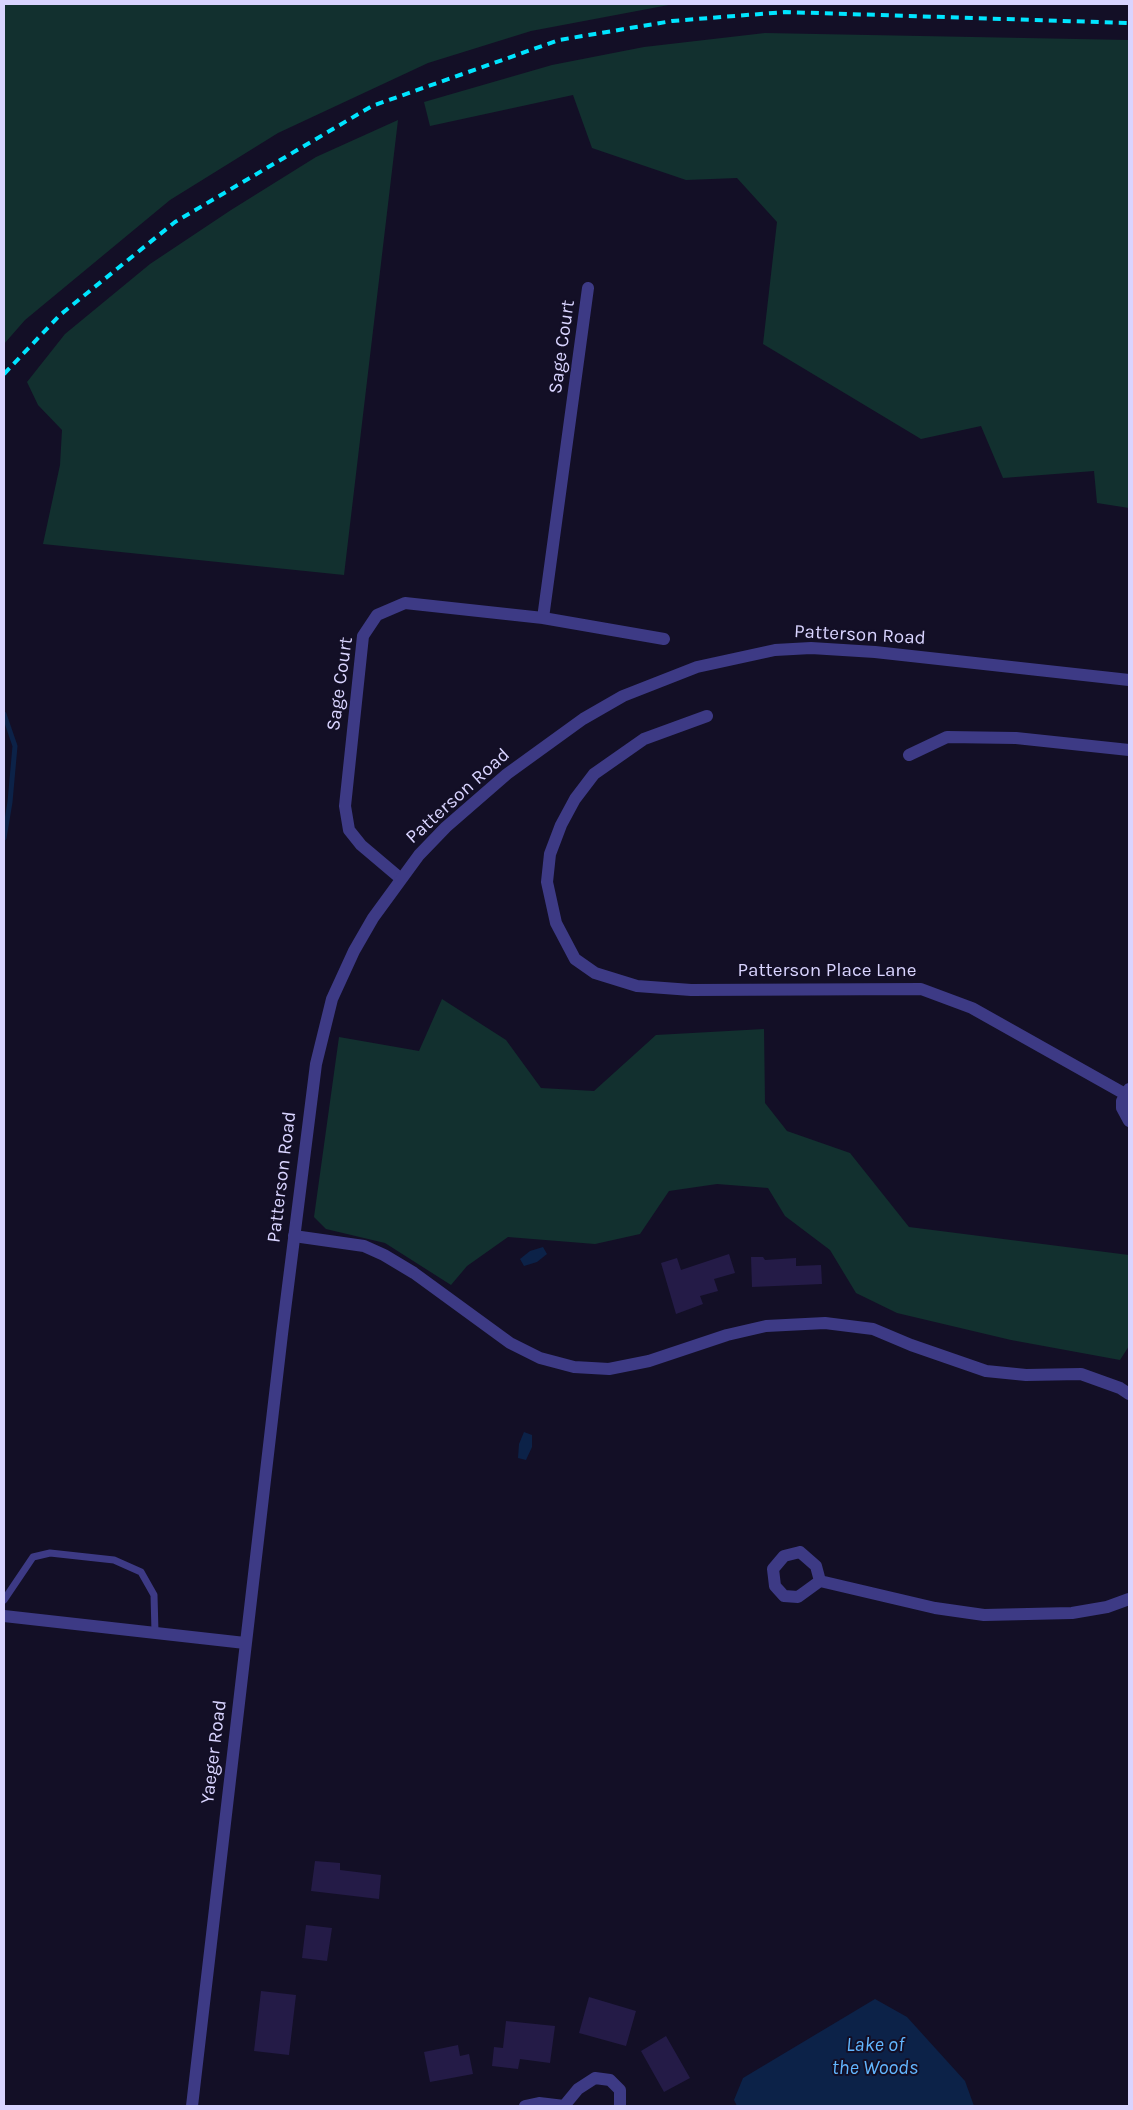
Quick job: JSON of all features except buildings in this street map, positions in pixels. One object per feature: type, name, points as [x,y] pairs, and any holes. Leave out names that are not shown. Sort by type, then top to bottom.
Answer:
[{"type":"street","name":"Sage Court","points":[[543,618],[588,288]]},
{"type":"street","name":"Sage Court","points":[[400,878],[361,845],[349,830],[345,806],[363,636],[377,615],[405,604],[543,618],[664,639]]},
{"type":"street","name":"Patterson Road","points":[[245,1643],[310,1106],[322,1032],[332,999],[354,951],[373,918],[400,878],[446,827],[507,774],[544,746],[623,696],[697,666],[775,650],[811,648],[875,652],[1129,680]]},
{"type":"street","name":"Patterson Place Lane","points":[[707,716],[644,739],[594,774],[575,798],[561,825],[550,854],[547,882],[556,923],[575,959],[595,973],[637,986],[690,990],[921,989],[972,1008],[1127,1092],[1122,1108],[1129,1122]]},
{"type":"street","points":[[909,755],[948,737],[1016,738],[1129,750]]},
{"type":"street","points":[[294,1236],[364,1246],[384,1255],[414,1273],[510,1343],[540,1358],[574,1367],[609,1369],[649,1361],[727,1335],[766,1326],[825,1323],[873,1329],[911,1345],[986,1371],[1026,1375],[1081,1374],[1120,1388],[1129,1394]]},
{"type":"street","points":[[820,1581],[935,1608],[984,1615],[1072,1613],[1107,1607],[1129,1598]]},
{"type":"street","points":[[4,1616],[245,1643]]},
{"type":"street","name":"Yaeger Road","points":[[192,2106],[245,1643]]},
{"type":"street","points":[[525,2106],[539,2103],[564,2106],[578,2089],[595,2078],[610,2080],[620,2090],[620,2106]]},
{"type":"lane","points":[[4,1600],[33,1557],[50,1553],[114,1560],[141,1572],[154,1595],[155,1632]]},
{"type":"green space","points":[[4,4],[674,4],[531,31],[428,63],[278,133],[170,200],[25,320],[4,344]]},
{"type":"green space","points":[[765,33],[1129,40],[1129,508],[1097,503],[1094,471],[1003,478],[981,426],[921,439],[763,344],[777,222],[737,178],[686,180],[592,148],[573,95],[430,126],[424,102],[552,65],[644,47]]},
{"type":"green space","points":[[398,120],[344,575],[43,544],[60,465],[62,430],[38,405],[27,382],[65,334],[150,264],[231,210],[316,157]]},
{"type":"green space","points":[[442,999],[506,1040],[541,1088],[594,1091],[656,1035],[764,1029],[765,1103],[787,1131],[850,1153],[909,1227],[1129,1255],[1129,1346],[1120,1360],[1011,1340],[897,1313],[856,1293],[830,1250],[785,1216],[768,1188],[717,1184],[669,1191],[640,1234],[595,1244],[508,1237],[467,1266],[451,1285],[385,1243],[326,1229],[314,1217],[339,1037],[419,1051]]},
{"type":"water","points":[[543,1247],[547,1254],[537,1262],[524,1266],[520,1259],[530,1251]]},
{"type":"water","points":[[524,1432],[532,1435],[532,1447],[526,1460],[518,1458],[519,1444]]},
{"type":"water","name":"Lake of the Woods","points":[[875,1999],[907,2017],[965,2081],[974,2106],[737,2106],[734,2100],[743,2078]]},
{"type":"waterway","points":[[4,714],[15,746],[10,802],[4,838]]},
{"type":"railway","points":[[4,374],[60,315],[175,222],[372,106],[559,40],[672,21],[785,12],[1129,23]]}]
